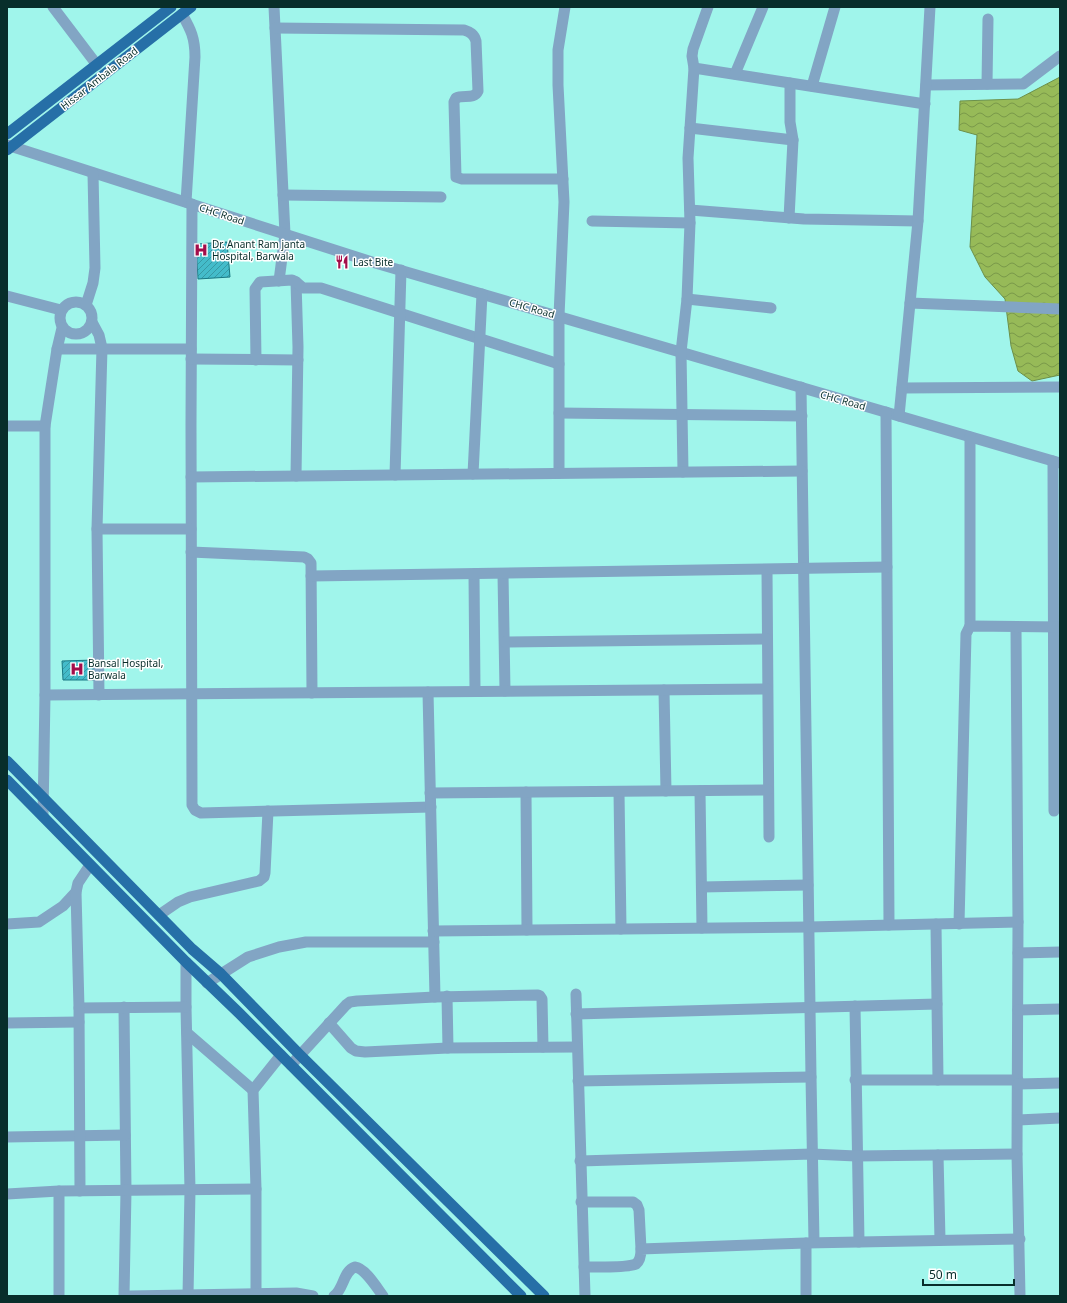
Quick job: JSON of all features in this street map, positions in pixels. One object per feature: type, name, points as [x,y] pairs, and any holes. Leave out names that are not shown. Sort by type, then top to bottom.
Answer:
[{"type":"main road","name":"Hissar Ambala Road","points":[[7,134],[171,7]]},
{"type":"main road","name":"Hissar Ambala Road","points":[[8,147],[187,10]]},
{"type":"main road","points":[[7,761],[192,949],[221,974],[300,1055],[544,1296]]},
{"type":"main road","points":[[7,780],[186,962],[281,1055],[521,1296]]},
{"type":"street","points":[[53,7],[97,64]]},
{"type":"street","points":[[274,7],[285,234],[279,281]]},
{"type":"street","points":[[559,473],[559,316],[564,218],[558,85],[558,50],[565,7]]},
{"type":"street","points":[[684,472],[681,352],[687,299],[690,224],[688,158],[694,68],[692,56],[693,49],[708,7]]},
{"type":"street","points":[[735,74],[763,7]]},
{"type":"street","points":[[812,86],[835,7]]},
{"type":"street","points":[[899,416],[918,221],[930,7]]},
{"type":"street","points":[[187,10],[195,43],[189,203],[191,354],[192,805],[195,810],[201,813],[431,807]]},
{"type":"street","points":[[987,84],[988,19]]},
{"type":"street","points":[[275,28],[464,30],[470,32],[475,36],[476,41],[478,91],[473,96],[459,96],[454,102],[456,177],[462,179],[563,179]]},
{"type":"street","points":[[926,85],[1023,84],[1060,56]]},
{"type":"street","points":[[694,68],[925,104]]},
{"type":"street","points":[[789,218],[793,140],[790,122],[790,83]]},
{"type":"street","points":[[690,128],[793,140]]},
{"type":"street","name":"CHC Road","points":[[8,147],[401,270],[1057,462]]},
{"type":"street","points":[[86,305],[93,283],[94,268],[93,173]]},
{"type":"street","points":[[283,195],[441,197]]},
{"type":"street","points":[[690,210],[789,218],[918,221]]},
{"type":"street","points":[[592,221],[690,224]]},
{"type":"street","points":[[394,475],[401,270]]},
{"type":"street","points":[[256,360],[255,289],[260,282],[292,280],[303,288],[321,288],[559,364]]},
{"type":"street","points":[[296,282],[298,360],[296,476]]},
{"type":"street","points":[[473,474],[482,294]]},
{"type":"street","points":[[7,296],[61,310]]},
{"type":"street","points":[[687,299],[771,308]]},
{"type":"street","points":[[43,816],[45,695],[44,426],[62,328],[59,319],[61,310],[68,303],[77,301],[86,305],[92,312],[92,322],[102,348],[97,529],[99,695]]},
{"type":"street","points":[[910,303],[1060,309]]},
{"type":"street","points":[[62,328],[70,334],[79,334],[88,330],[92,322]]},
{"type":"street","points":[[57,349],[102,348],[256,360],[298,360]]},
{"type":"street","points":[[801,387],[812,1154],[810,1242],[806,1296]]},
{"type":"street","points":[[902,388],[1060,387]]},
{"type":"street","points":[[886,412],[889,925]]},
{"type":"street","points":[[559,413],[802,416]]},
{"type":"street","points":[[7,426],[44,426]]},
{"type":"street","points":[[959,924],[965,637],[970,626],[970,437]]},
{"type":"street","points":[[1054,811],[1057,627],[1057,462]]},
{"type":"street","points":[[191,477],[802,471]]},
{"type":"street","points":[[97,529],[191,528]]},
{"type":"street","points":[[191,552],[304,557],[308,559],[311,563],[312,693]]},
{"type":"street","points":[[311,576],[804,570],[886,567]]},
{"type":"street","points":[[767,570],[769,837]]},
{"type":"street","points":[[474,574],[475,691]]},
{"type":"street","points":[[504,574],[505,691]]},
{"type":"street","points":[[970,626],[1057,627]]},
{"type":"street","points":[[1016,627],[1018,922],[1017,1154],[1020,1239],[1020,1296]]},
{"type":"street","points":[[504,642],[767,639]]},
{"type":"street","points":[[45,695],[767,689]]},
{"type":"street","points":[[664,690],[666,791]]},
{"type":"street","points":[[428,692],[435,996]]},
{"type":"street","points":[[430,793],[768,790]]},
{"type":"street","points":[[700,791],[702,928]]},
{"type":"street","points":[[526,792],[527,930]]},
{"type":"street","points":[[619,792],[621,929]]},
{"type":"street","points":[[158,915],[178,902],[190,897],[259,881],[264,877],[268,811]]},
{"type":"street","points":[[80,1191],[81,1136],[76,892],[78,883],[90,865]]},
{"type":"street","points":[[702,887],[808,885]]},
{"type":"street","points":[[7,924],[39,922],[63,906],[76,892]]},
{"type":"street","points":[[207,982],[248,957],[279,947],[306,942],[527,930],[808,927],[1018,922]]},
{"type":"street","points":[[936,924],[938,1080]]},
{"type":"street","points":[[1018,953],[1060,952]]},
{"type":"street","points":[[186,962],[190,1190],[188,1296]]},
{"type":"street","points":[[291,1065],[350,1002],[435,996],[534,994],[540,996],[542,999],[543,1047]]},
{"type":"street","points":[[576,994],[585,1296]]},
{"type":"street","points":[[447,996],[448,1048]]},
{"type":"street","points":[[576,1014],[937,1004]]},
{"type":"street","points":[[854,1006],[859,1242]]},
{"type":"street","points":[[124,1007],[126,1191],[124,1296]]},
{"type":"street","points":[[79,1008],[186,1007]]},
{"type":"street","points":[[1018,1010],[1060,1009]]},
{"type":"street","points":[[7,1023],[79,1022]]},
{"type":"street","points":[[329,1024],[351,1048],[356,1051],[365,1052],[448,1048],[577,1047]]},
{"type":"street","points":[[187,1033],[253,1090]]},
{"type":"street","points":[[256,1294],[256,1189],[253,1090],[281,1055]]},
{"type":"street","points":[[578,1081],[811,1077]]},
{"type":"street","points":[[856,1080],[938,1080],[1060,1083]]},
{"type":"street","points":[[1018,1120],[1060,1118]]},
{"type":"street","points":[[7,1137],[125,1135]]},
{"type":"street","points":[[580,1161],[812,1154],[856,1156],[1017,1154]]},
{"type":"street","points":[[938,1155],[940,1240]]},
{"type":"street","points":[[7,1194],[59,1191],[256,1189]]},
{"type":"street","points":[[59,1191],[59,1296]]},
{"type":"street","points":[[581,1202],[633,1202],[637,1204],[639,1210],[642,1249],[640,1258],[636,1264],[628,1266],[584,1268]]},
{"type":"street","points":[[642,1249],[810,1242],[1020,1239]]},
{"type":"street","points":[[334,1296],[340,1290],[348,1272],[355,1267],[358,1267],[365,1273],[383,1296]]},
{"type":"street","points":[[130,1296],[296,1293],[313,1296]]},
{"type":"water","points":[[1060,77],[1060,375],[1032,381],[1018,371],[1011,346],[1005,299],[985,277],[970,247],[977,135],[959,130],[960,101],[1018,99]]},
{"type":"building","points":[[227,242],[230,277],[198,279],[196,244]]},
{"type":"building","points":[[94,660],[94,680],[63,680],[62,661]]},
{"type":"place","name":"Dr. Anant Ram janta Hospital, Barwala","points":[[201,250]]},
{"type":"place","name":"Last Bite","points":[[342,262]]},
{"type":"place","name":"Bansal Hospital, Barwala","points":[[77,669]]}]
